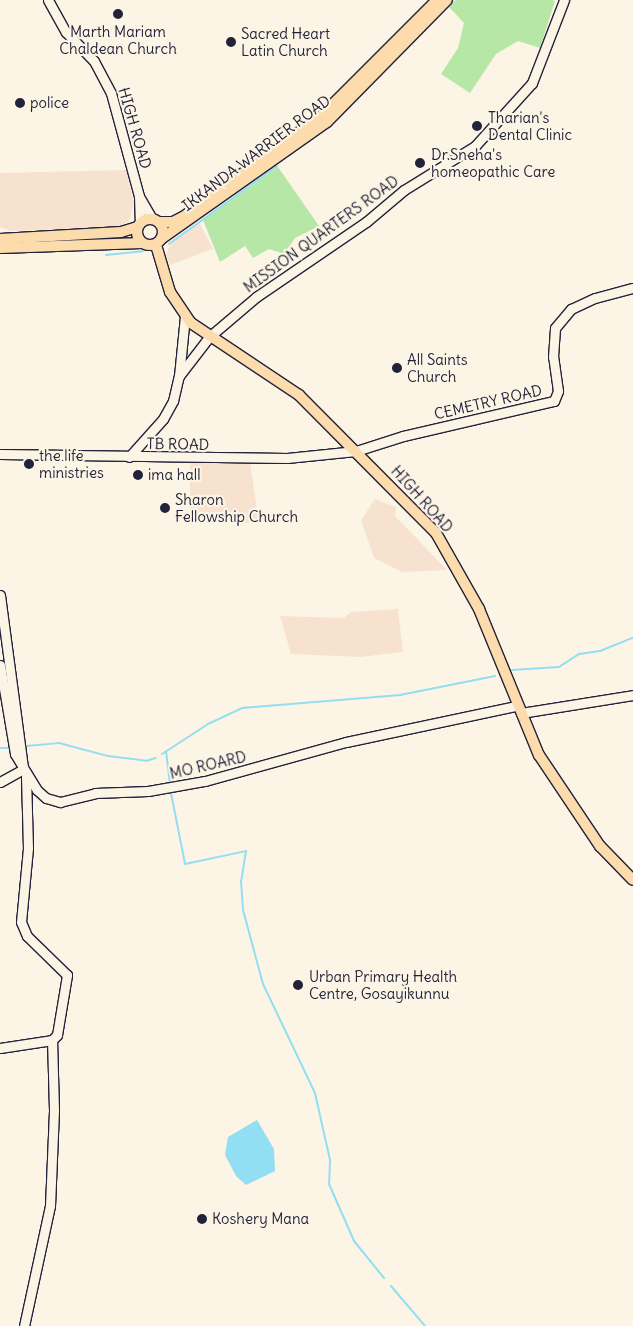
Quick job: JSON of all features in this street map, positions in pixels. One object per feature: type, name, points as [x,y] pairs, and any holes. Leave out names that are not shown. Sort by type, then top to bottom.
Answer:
[{"type":"main road","name":"IKKANDA WARRIER ROAD","points":[[156,221],[173,222],[183,217],[321,116],[437,0]]},
{"type":"main road","name":"IKKANDA WARRIER ROAD","points":[[158,242],[327,122],[447,0]]},
{"type":"main road","points":[[0,239],[121,232],[156,221],[163,232],[158,242],[0,248]]},
{"type":"main road","points":[[139,225],[137,236],[142,243]]},
{"type":"main road","name":"HIGH ROAD","points":[[158,242],[170,292],[185,316],[209,337],[299,395],[436,533],[453,559],[479,609],[539,755],[560,790],[600,846],[633,880]]},
{"type":"street","name":"HIGH ROAD","points":[[48,0],[66,32],[98,68],[116,106],[139,196],[139,225]]},
{"type":"street","name":"MISSION QUARTERS ROAD","points":[[179,376],[209,337],[256,297],[366,222],[394,197],[475,146],[532,83],[564,0]]},
{"type":"street","points":[[139,196],[156,221]]},
{"type":"street","name":"CEMETRY ROAD","points":[[356,451],[403,436],[554,402],[558,391],[553,357],[555,328],[571,309],[595,298],[633,288]]},
{"type":"street","points":[[129,457],[163,419],[173,401],[179,376],[185,316]]},
{"type":"street","name":"TB ROAD","points":[[0,454],[279,458],[356,451]]},
{"type":"street","points":[[0,595],[24,773],[28,848],[21,922],[27,936],[67,975],[57,1035],[52,1040],[0,1048]]},
{"type":"street","name":"MO ROARD","points":[[0,665],[10,735],[24,773],[46,798],[60,802],[95,793],[166,789],[346,742],[519,709],[633,695]]},
{"type":"street","points":[[0,782],[24,773]]},
{"type":"street","points":[[24,1326],[50,1206],[54,1110],[52,1040]]},
{"type":"shaded area","points":[[126,170],[134,203],[129,221],[120,227],[11,231],[0,227],[0,173]]},
{"type":"shaded area","points":[[199,222],[213,249],[170,265],[166,255],[172,240]]},
{"type":"shaded area","points":[[250,462],[259,524],[190,518],[190,463]]},
{"type":"shaded area","points":[[375,499],[396,507],[395,516],[447,570],[402,572],[374,558],[361,520]]},
{"type":"shaded area","points":[[398,609],[403,652],[360,657],[291,654],[280,616],[344,618],[351,612]]},
{"type":"green space","points":[[456,0],[555,1],[540,48],[518,41],[496,54],[470,93],[441,74],[458,48],[464,23],[449,7]]},
{"type":"green space","points":[[278,167],[319,226],[295,238],[284,254],[269,249],[253,258],[245,246],[220,262],[203,220]]},
{"type":"water","points":[[257,1120],[274,1149],[275,1171],[246,1185],[236,1176],[225,1155],[228,1137]]},
{"type":"waterway","points":[[169,244],[277,166]]},
{"type":"waterway","points":[[106,255],[143,251]]},
{"type":"waterway","points":[[512,670],[559,667],[579,654],[600,651],[633,638]]},
{"type":"waterway","points":[[162,754],[208,724],[242,708],[400,695],[495,676]]},
{"type":"waterway","points":[[26,746],[59,743],[108,756],[146,761],[156,758]]},
{"type":"waterway","points":[[0,748],[8,748]]},
{"type":"waterway","points":[[166,751],[170,782]]},
{"type":"waterway","points":[[171,793],[185,864],[246,851],[241,881],[243,910],[263,984],[315,1093],[330,1160],[329,1184],[354,1241],[384,1278]]},
{"type":"waterway","points":[[391,1286],[425,1326]]},
{"type":"place","name":"Marth Mariam Chaldean Church","points":[[118,14]]},
{"type":"place","name":"Sacred Heart Latin Church","points":[[231,42]]},
{"type":"place","name":"police","points":[[20,103]]},
{"type":"place","name":"Tharian's Dental Clinic","points":[[477,126]]},
{"type":"place","name":"Dr.Sneha's homeopathic Care","points":[[420,163]]},
{"type":"place","name":"All Saints Church","points":[[397,368]]},
{"type":"place","name":"the life ministries","points":[[29,464]]},
{"type":"place","name":"ima hall","points":[[138,475]]},
{"type":"place","name":"Sharon Fellowship Church","points":[[165,508]]},
{"type":"place","name":"Urban Primary Health Centre, Gosayikunnu","points":[[298,985]]},
{"type":"place","name":"Koshery Mana","points":[[202,1219]]}]
